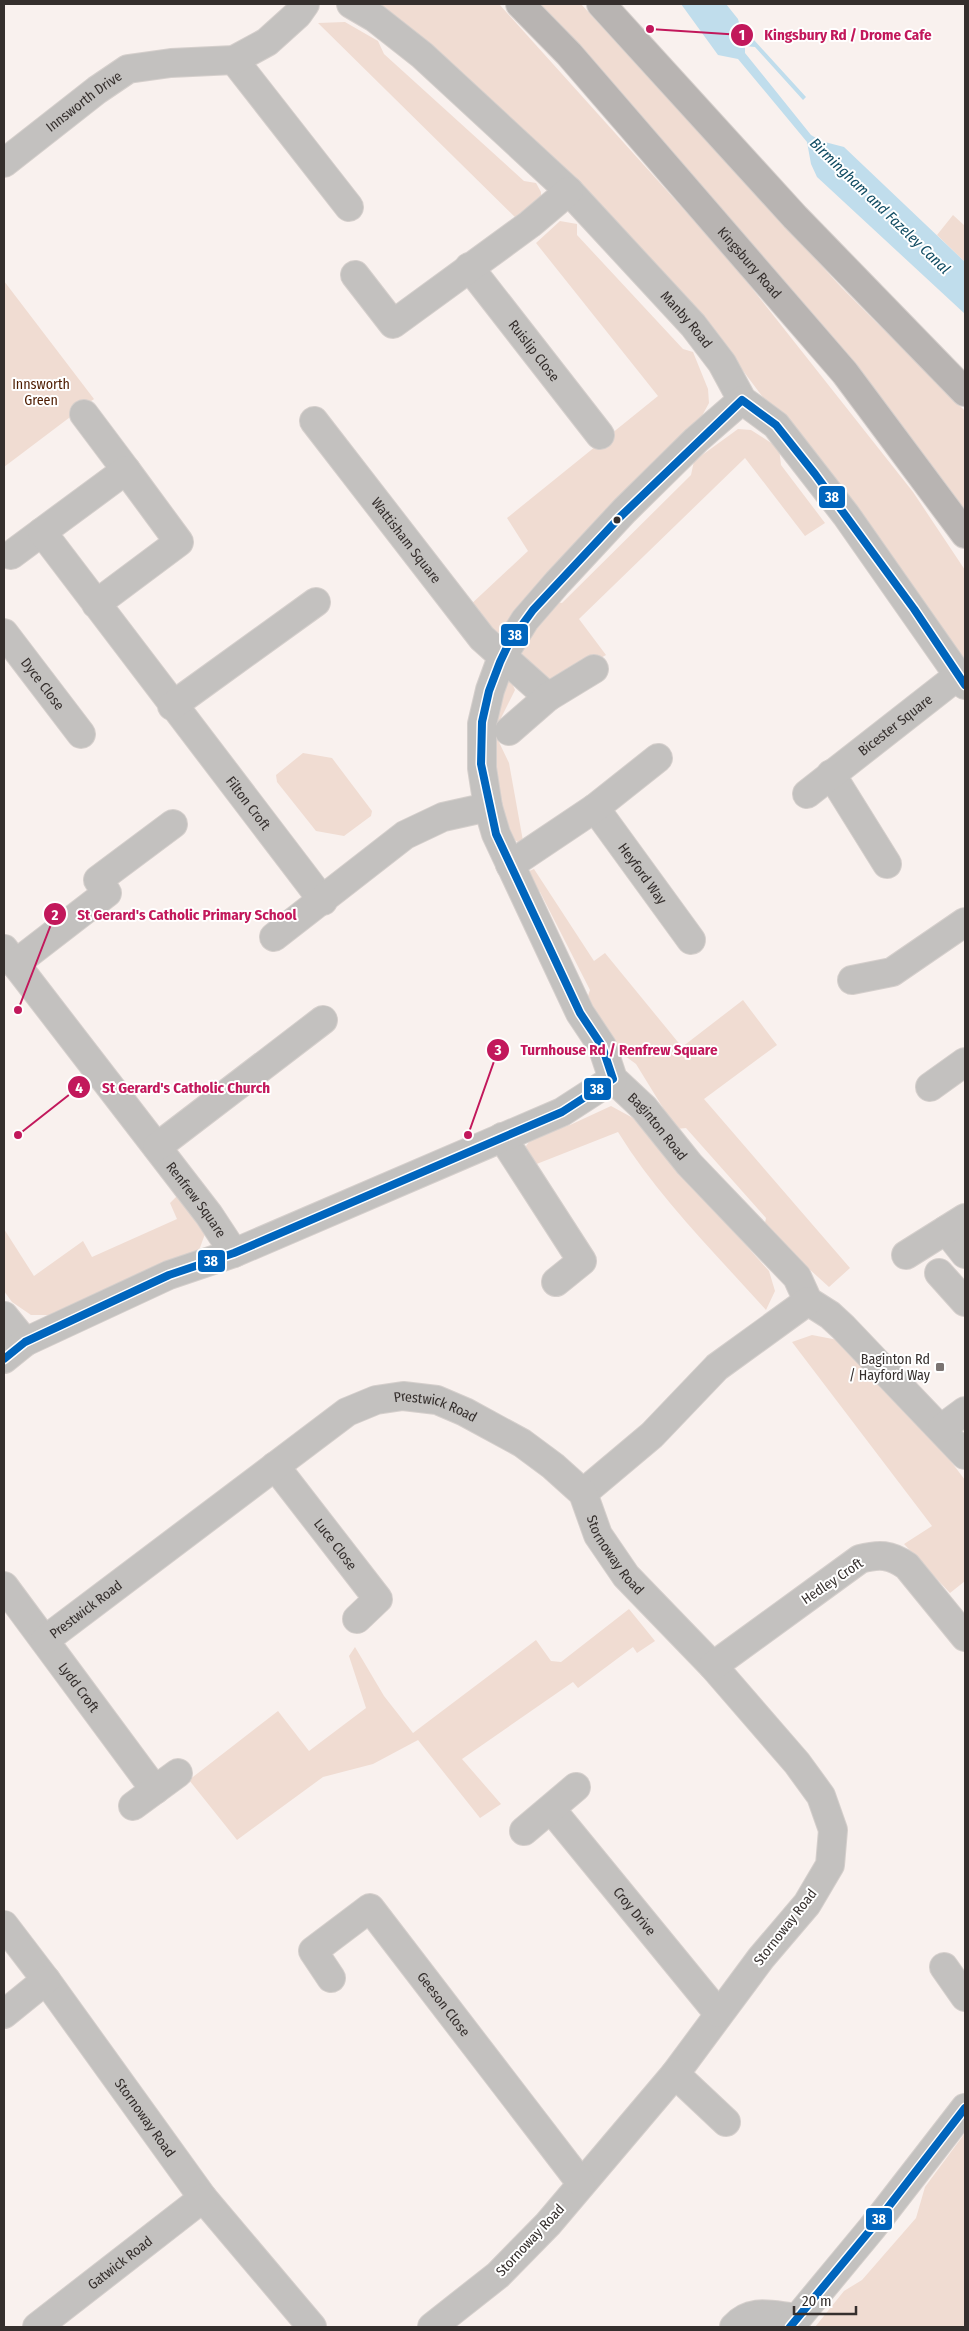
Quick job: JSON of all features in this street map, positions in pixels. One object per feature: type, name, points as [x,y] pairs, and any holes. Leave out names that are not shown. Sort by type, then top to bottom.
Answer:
[{"type":"highway","name":"Kingsbury Road","points":[[520,4],[569,54],[845,373],[965,534]]},
{"type":"highway","points":[[601,4],[808,231],[965,392]]},
{"type":"street","name":"Innsworth Drive","points":[[4,163],[128,69],[171,63],[234,60],[267,42],[298,14],[305,4]]},
{"type":"street","name":"Manby Road","points":[[351,4],[376,18],[422,55],[569,192],[693,325],[722,363],[742,400],[776,425],[816,474],[962,680]]},
{"type":"street","points":[[234,60],[348,207]]},
{"type":"street","points":[[355,275],[393,324],[530,224],[569,192]]},
{"type":"street","name":"Ruislip Close","points":[[470,267],[600,436]]},
{"type":"street","name":"Baginton Road","points":[[742,400],[696,440],[586,550],[526,620],[502,657],[490,690],[482,724],[482,768],[488,807],[496,834],[580,1013],[602,1046],[613,1079],[644,1108],[689,1164],[797,1277],[808,1301]]},
{"type":"street","points":[[84,414],[179,542],[96,604]]},
{"type":"street","name":"Wattisham Square","points":[[314,420],[482,638],[502,657]]},
{"type":"street","points":[[12,555],[126,470]]},
{"type":"street","name":"Filton Croft","points":[[42,532],[172,706],[208,748],[322,901]]},
{"type":"street","points":[[172,706],[316,602]]},
{"type":"street","name":"Dyce Close","points":[[4,634],[81,734]]},
{"type":"street","points":[[502,657],[548,697]]},
{"type":"street","points":[[509,731],[548,697],[594,668]]},
{"type":"street","name":"Bicester Square","points":[[807,794],[831,774],[962,680]]},
{"type":"street","points":[[510,866],[595,808],[658,758]]},
{"type":"street","points":[[831,774],[887,864]]},
{"type":"street","points":[[274,937],[405,835],[443,818],[488,807]]},
{"type":"street","name":"Heyford Way","points":[[595,808],[691,940]]},
{"type":"street","name":"Renfrew Square","points":[[173,824],[98,880],[107,893],[9,957],[209,1215],[234,1253]]},
{"type":"street","points":[[855,983],[892,972],[965,922]]},
{"type":"street","points":[[157,1147],[324,1020]]},
{"type":"street","points":[[930,1087],[965,1062]]},
{"type":"street","points":[[4,1359],[25,1342],[170,1276],[234,1253],[562,1112],[613,1079]]},
{"type":"street","points":[[502,1137],[582,1261],[556,1282]]},
{"type":"street","points":[[906,1255],[956,1224],[965,1254]]},
{"type":"street","points":[[939,1273],[965,1302]]},
{"type":"street","points":[[583,1493],[652,1434],[717,1366],[808,1301],[830,1315],[844,1327],[942,1428],[965,1455]]},
{"type":"street","points":[[4,1316],[25,1342]]},
{"type":"street","name":"Prestwick Road","points":[[45,1640],[347,1412],[376,1400],[402,1396],[437,1400],[465,1412],[522,1443],[553,1466],[583,1493]]},
{"type":"street","points":[[942,1428],[965,1411]]},
{"type":"street","name":"Luce Close","points":[[275,1466],[378,1599],[357,1619]]},
{"type":"street","name":"Stornoway Road","points":[[432,2327],[498,2275],[548,2224],[675,2074],[718,2013],[807,1904],[830,1865],[833,1830],[821,1796],[797,1763],[713,1666],[626,1576],[598,1535],[583,1493]]},
{"type":"street","name":"Hedley Croft","points":[[713,1666],[860,1559],[878,1554],[894,1557],[907,1566],[965,1637]]},
{"type":"street","name":"Lydd Croft","points":[[4,1586],[155,1790]]},
{"type":"street","points":[[133,1806],[178,1773]]},
{"type":"street","points":[[524,1831],[576,1788]]},
{"type":"street","name":"Croy Drive","points":[[551,1809],[718,2013]]},
{"type":"street","name":"Geeson Close","points":[[331,1978],[313,1951],[370,1908],[581,2183]]},
{"type":"street","name":"Stornoway Road","points":[[4,1926],[46,1980],[203,2198],[312,2327]]},
{"type":"street","points":[[944,1967],[965,1997]]},
{"type":"street","points":[[4,2014],[46,1980]]},
{"type":"street","points":[[675,2074],[726,2122]]},
{"type":"street","points":[[734,2327],[743,2318],[752,2314],[794,2323],[872,2228],[965,2108]]},
{"type":"street","name":"Gatwick Road","points":[[38,2327],[203,2198]]},
{"type":"green space","points":[[379,4],[499,4],[732,263],[913,492],[965,570],[965,672],[955,655],[744,372],[576,182]]},
{"type":"green space","points":[[530,4],[581,4],[842,288],[965,411],[965,513]]},
{"type":"green space","points":[[345,22],[378,41],[384,54],[524,181],[536,183],[541,192],[541,203],[519,221],[318,23]]},
{"type":"green space","points":[[953,215],[965,226],[965,262],[937,235]]},
{"type":"green space","points":[[560,221],[577,224],[577,235],[683,349],[693,352],[708,389],[709,403],[697,425],[498,633],[490,632],[468,607],[528,551],[507,518],[658,396],[536,243]]},
{"type":"green space","name":"Innsworth Green","points":[[4,281],[94,399],[4,467]]},
{"type":"green space","points":[[738,429],[751,430],[779,448],[781,465],[825,523],[805,536],[745,458],[579,619],[606,655],[546,689],[517,653],[555,602],[562,603],[691,475],[694,461]]},
{"type":"green space","points":[[511,681],[515,690],[501,718],[497,738],[509,763],[523,841],[518,842],[510,837],[498,786],[494,759],[497,714],[505,683]]},
{"type":"green space","points":[[303,753],[332,758],[372,811],[371,816],[344,836],[316,831],[277,782],[276,775]]},
{"type":"green space","points":[[534,869],[594,961],[605,953],[682,1047],[743,1000],[777,1045],[704,1099],[850,1268],[829,1287],[764,1228],[766,1218],[686,1128],[676,1129],[636,1064],[617,1050],[587,999],[590,990],[540,892],[532,888],[527,872]]},
{"type":"green space","points":[[611,1106],[633,1118],[769,1271],[775,1291],[766,1310],[669,1202],[618,1132],[529,1167],[526,1146],[532,1138],[570,1125]]},
{"type":"green space","points":[[177,1196],[205,1234],[198,1253],[62,1315],[31,1315],[12,1302],[4,1291],[4,1229],[34,1276],[83,1241],[92,1257],[177,1219],[170,1203]]},
{"type":"green space","points":[[812,1335],[838,1340],[937,1443],[965,1480],[965,1581],[950,1593],[904,1544],[932,1526],[792,1342]]},
{"type":"green space","points":[[629,1609],[655,1641],[637,1653],[633,1647],[578,1688],[573,1682],[462,1759],[501,1804],[480,1818],[418,1740],[373,1764],[323,1777],[237,1840],[189,1780],[278,1711],[309,1751],[366,1708],[349,1656],[355,1647],[384,1696],[413,1733],[536,1640],[551,1661],[561,1662]]},
{"type":"green space","points":[[965,2133],[965,2327],[815,2327],[844,2291],[862,2280],[916,2218],[925,2187]]},
{"type":"water","name":"Birmingham and Fazeley Canal","points":[[681,4],[726,4],[738,19],[743,37],[754,40],[806,97],[803,100],[755,47],[745,46],[745,53],[811,135],[821,141],[844,147],[965,262],[965,314],[817,177],[811,164],[807,142],[738,59],[718,55]]},
{"type":"transit line","name":"38","points":[[4,1359],[25,1342],[169,1275],[234,1253],[562,1112],[613,1079],[602,1046],[580,1013],[496,834],[481,764],[482,722],[489,691],[500,662],[509,643],[533,610],[619,518],[742,400],[776,425],[815,474],[914,609],[965,685]]},
{"type":"transit line","name":"38","points":[[790,2327],[872,2228],[965,2108]]},
{"type":"place","name":"Kingsbury Rd / Drome Cafe","points":[[650,29]]},
{"type":"place","name":"St Gerard's Catholic Primary School","points":[[18,1010]]},
{"type":"place","name":"St Gerard's Catholic Church","points":[[18,1135]]},
{"type":"place","name":"Turnhouse Rd / Renfrew Square","points":[[468,1135]]},
{"type":"place","name":"Baginton Rd / Hayford Way","points":[[940,1367]]}]
